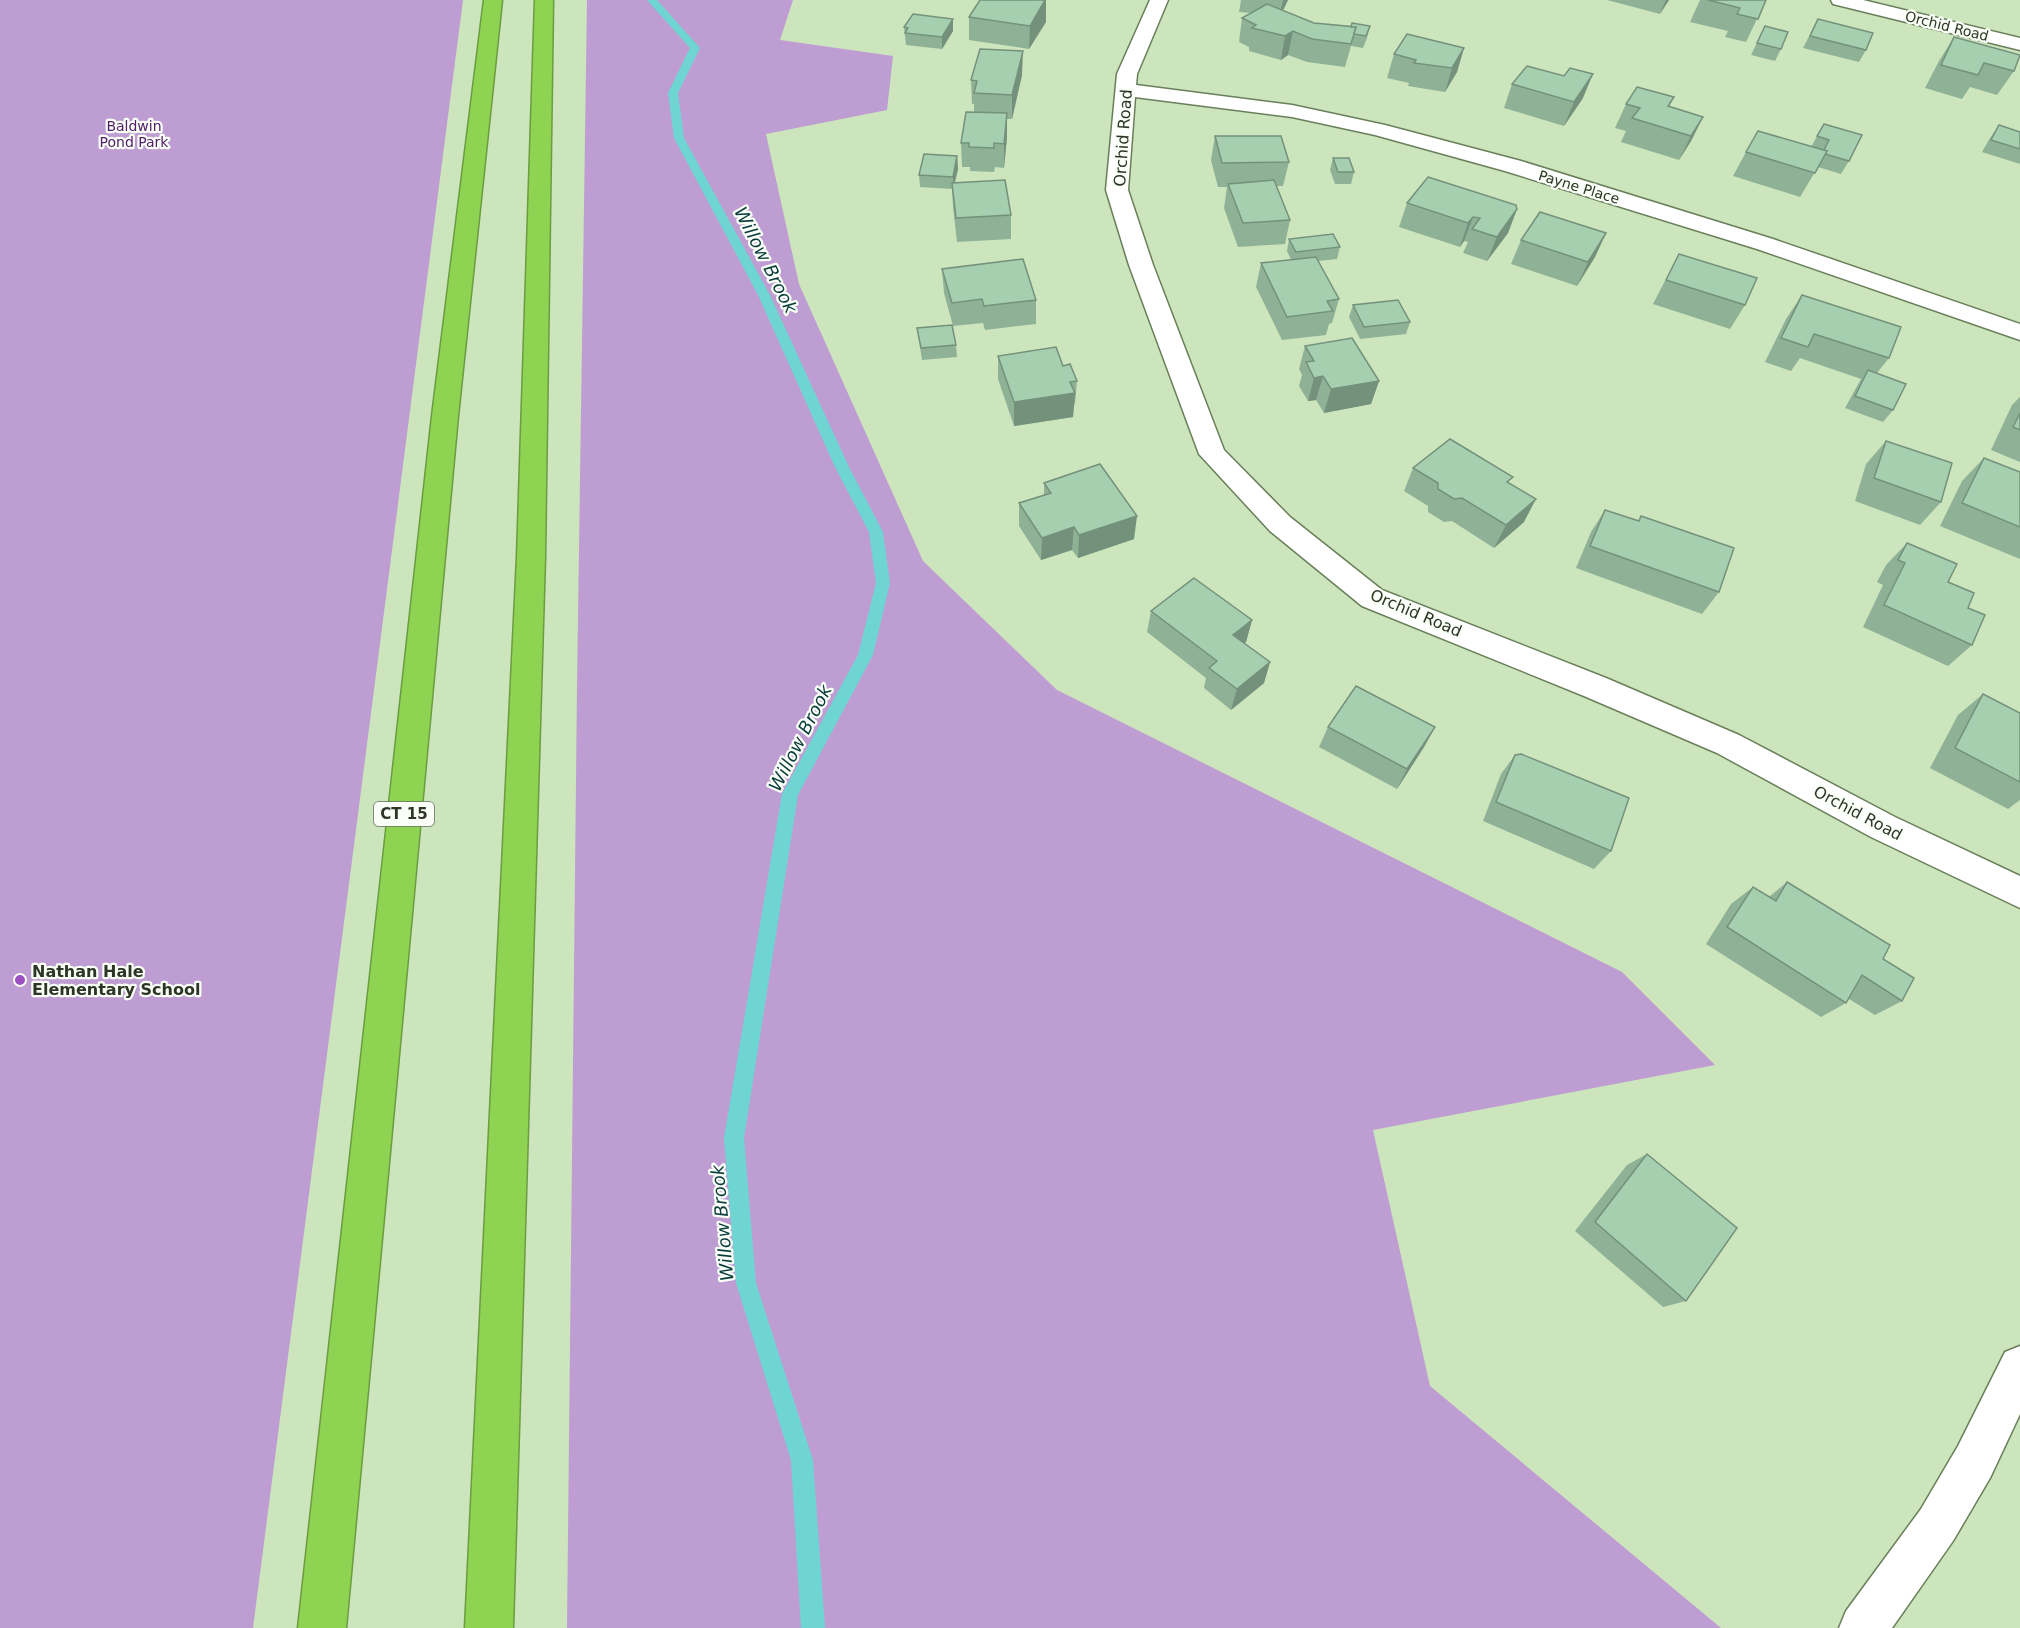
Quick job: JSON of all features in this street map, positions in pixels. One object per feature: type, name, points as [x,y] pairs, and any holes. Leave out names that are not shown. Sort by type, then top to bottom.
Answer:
[{"type":"highway","name":"CT 15","points":[[322,1628],[445,416],[493,0]]},
{"type":"highway","points":[[489,1628],[531,557],[544,0]]},
{"type":"street","name":"Orchid Road","points":[[1159,0],[1127,74],[1118,190],[1141,265],[1212,454],[1280,524],[1372,598],[1595,687],[1728,744],[1882,827],[2020,893]]},
{"type":"street","name":"Orchid Road","points":[[1840,0],[2020,44]]},
{"type":"street","points":[[1923,0],[1925,21]]},
{"type":"street","name":"Payne Place","points":[[1126,90],[1292,111],[1378,129],[1513,166],[1765,244],[2020,332]]},
{"type":"street","points":[[1863,1628],[1937,1525],[1974,1462],[2020,1367]]},
{"type":"green space","name":"Baldwin Pond Park","points":[[0,0],[463,0],[253,1628],[0,1628]]},
{"type":"green space","points":[[587,0],[793,0],[780,40],[893,56],[887,110],[766,134],[799,284],[923,561],[1057,690],[1622,972],[1715,1065],[1373,1130],[1430,1386],[1721,1628],[567,1628]]},
{"type":"building","points":[[980,0],[1045,0],[1030,26],[969,17]]},
{"type":"building","points":[[1708,0],[1766,0],[1758,19],[1737,14],[1740,8]]},
{"type":"building","points":[[1267,4],[1314,23],[1356,27],[1351,44],[1312,39],[1293,31],[1285,36],[1252,28],[1256,25],[1242,18]]},
{"type":"building","points":[[913,14],[953,19],[942,37],[905,33],[908,28],[904,27]]},
{"type":"building","points":[[1818,19],[1873,33],[1866,50],[1810,36]]},
{"type":"building","points":[[1352,23],[1370,26],[1366,36],[1354,34],[1356,27],[1351,27]]},
{"type":"building","points":[[1765,26],[1788,32],[1781,49],[1757,43]]},
{"type":"building","points":[[1407,34],[1464,48],[1452,68],[1414,63],[1416,60],[1394,54]]},
{"type":"building","points":[[1954,37],[2020,55],[2014,71],[1984,63],[1978,75],[1941,65]]},
{"type":"building","points":[[980,49],[1023,51],[1012,95],[974,93],[977,81],[971,80]]},
{"type":"building","points":[[1527,66],[1564,76],[1570,68],[1593,74],[1574,102],[1512,84]]},
{"type":"building","points":[[1637,87],[1674,97],[1668,106],[1703,117],[1691,136],[1632,118],[1640,108],[1626,104]]},
{"type":"building","points":[[966,112],[1007,113],[1004,144],[994,143],[994,148],[969,147],[969,143],[961,143]]},
{"type":"building","points":[[1824,124],[1862,135],[1849,161],[1825,154],[1827,151],[1824,150],[1829,140],[1817,136]]},
{"type":"building","points":[[1999,125],[2020,132],[2020,149],[1991,140]]},
{"type":"building","points":[[1758,131],[1827,151],[1815,173],[1746,152]]},
{"type":"building","points":[[1215,136],[1281,136],[1289,162],[1222,163]]},
{"type":"building","points":[[924,154],[957,156],[953,177],[919,175]]},
{"type":"building","points":[[1333,158],[1349,158],[1354,172],[1338,172]]},
{"type":"building","points":[[1428,177],[1516,205],[1517,209],[1497,237],[1472,229],[1480,218],[1473,217],[1468,223],[1407,203]]},
{"type":"building","points":[[1005,180],[1011,215],[956,218],[952,183]]},
{"type":"building","points":[[1274,180],[1290,220],[1243,223],[1228,184]]},
{"type":"building","points":[[1540,212],[1606,233],[1588,262],[1521,240]]},
{"type":"building","points":[[1333,234],[1340,247],[1296,252],[1289,239]]},
{"type":"building","points":[[1679,254],[1757,278],[1745,305],[1666,280]]},
{"type":"building","points":[[1316,257],[1339,299],[1327,301],[1333,311],[1287,317],[1261,263]]},
{"type":"building","points":[[1023,259],[1036,300],[984,306],[982,299],[952,303],[942,269]]},
{"type":"building","points":[[1802,295],[1901,327],[1889,358],[1814,334],[1808,347],[1781,338]]},
{"type":"building","points":[[1398,300],[1410,322],[1364,327],[1353,305]]},
{"type":"building","points":[[952,325],[956,345],[921,348],[917,328]]},
{"type":"building","points":[[1352,338],[1379,381],[1331,389],[1323,376],[1314,378],[1306,362],[1314,361],[1305,346]]},
{"type":"building","points":[[1056,347],[1063,366],[1070,364],[1077,381],[1070,382],[1075,393],[1014,402],[998,356]]},
{"type":"building","points":[[1868,370],[1906,384],[1893,410],[1855,396]]},
{"type":"building","points":[[2020,413],[2020,430],[2013,427]]},
{"type":"building","points":[[1450,439],[1513,477],[1507,482],[1536,499],[1506,525],[1462,498],[1454,499],[1438,489],[1438,483],[1413,468]]},
{"type":"building","points":[[1886,441],[1952,463],[1941,502],[1874,478]]},
{"type":"building","points":[[1984,458],[2020,472],[2020,527],[1962,503]]},
{"type":"building","points":[[1100,464],[1137,516],[1079,535],[1074,527],[1042,538],[1019,503],[1051,493],[1044,483]]},
{"type":"building","points":[[1605,510],[1639,521],[1641,516],[1734,548],[1719,592],[1590,546]]},
{"type":"building","points":[[1907,543],[1957,564],[1948,582],[1974,593],[1968,608],[1985,615],[1972,645],[1884,605],[1905,563],[1898,560]]},
{"type":"building","points":[[1194,578],[1252,620],[1233,635],[1270,662],[1237,689],[1209,668],[1217,661],[1151,611]]},
{"type":"building","points":[[1356,686],[1435,727],[1407,769],[1328,727]]},
{"type":"building","points":[[1983,694],[2020,713],[2020,782],[1955,748]]},
{"type":"building","points":[[1521,754],[1629,798],[1611,851],[1496,802],[1515,755]]},
{"type":"building","points":[[1787,882],[1890,945],[1883,959],[1914,978],[1902,1001],[1862,975],[1846,1003],[1727,927],[1753,887],[1776,901]]},
{"type":"building","points":[[1647,1154],[1737,1228],[1686,1301],[1595,1222]]},
{"type":"waterway","name":"Willow Brook","points":[[652,0],[695,48],[673,93],[679,138],[764,295],[842,467],[876,532],[883,583],[865,655],[790,794],[734,1138],[746,1283],[802,1460],[813,1628]]},
{"type":"place","name":"Nathan Hale Elementary School","points":[[20,980]]}]
